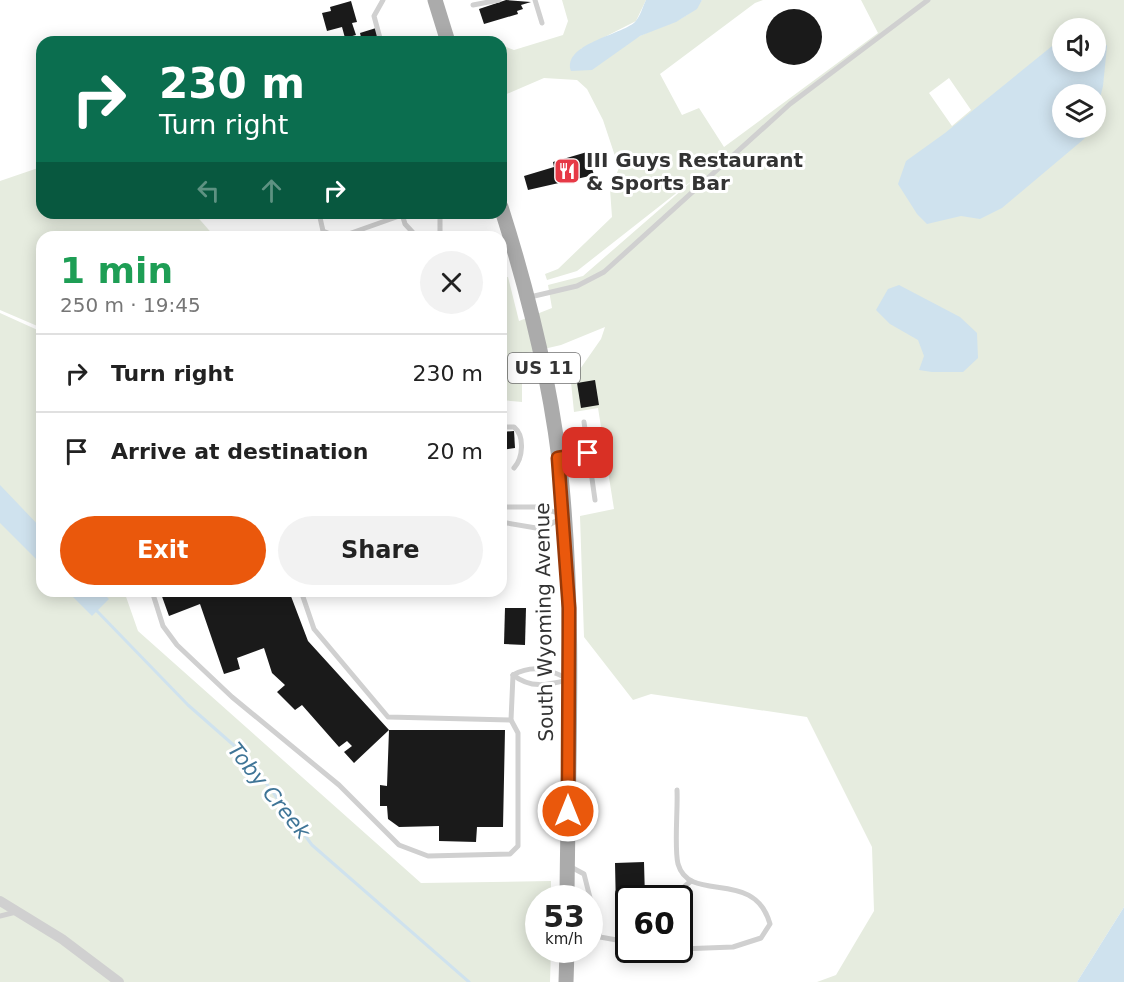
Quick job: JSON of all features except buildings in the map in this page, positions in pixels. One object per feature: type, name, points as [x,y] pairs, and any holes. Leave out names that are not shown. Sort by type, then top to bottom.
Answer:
[{"type":"main road","points":[[435,0],[446,36]]},
{"type":"main road","name":"South Wyoming Avenue","points":[[507,246],[528,298],[546,379],[564,516],[568,587],[569,679],[567,885]]},
{"type":"main road","points":[[566,982],[567,963]]},
{"type":"street","points":[[0,901],[62,939],[119,982]]},
{"type":"lane","points":[[379,36],[374,16],[383,0]]},
{"type":"lane","points":[[473,5],[478,6],[499,0]]},
{"type":"lane","points":[[535,0],[542,23]]},
{"type":"lane","points":[[528,298],[577,286],[604,272],[782,111],[928,0]]},
{"type":"lane","points":[[355,231],[388,219]]},
{"type":"lane","points":[[584,422],[595,500]]},
{"type":"lane","points":[[507,427],[514,427],[519,431],[522,455],[514,468]]},
{"type":"lane","points":[[558,458],[588,453]]},
{"type":"lane","points":[[507,507],[540,507],[564,516]]},
{"type":"lane","points":[[507,523],[542,529],[564,516]]},
{"type":"lane","points":[[154,597],[163,626],[177,645],[232,697],[339,785],[369,819],[406,850],[428,856],[510,854],[518,846],[518,733],[511,720],[513,675]]},
{"type":"lane","points":[[303,597],[314,629],[388,717],[511,720]]},
{"type":"lane","points":[[513,675],[526,668],[544,669],[569,679]]},
{"type":"lane","points":[[513,675],[524,683],[544,685],[569,679]]},
{"type":"lane","points":[[677,790],[678,865],[692,881],[714,888],[746,891],[766,908],[771,924],[761,938],[733,947],[693,949]]},
{"type":"lane","points":[[567,865],[584,874],[600,937],[615,940]]},
{"type":"lane","points":[[687,885],[692,881]]},
{"type":"lane","points":[[0,916],[17,911]]},
{"type":"shaded area","points":[[562,0],[646,0],[636,21],[581,49],[591,70],[628,42],[690,13],[702,0],[763,0],[755,3],[660,74],[682,115],[699,108],[724,147],[878,33],[861,0],[1124,0],[1124,907],[1077,982],[817,982],[836,975],[874,911],[872,847],[807,717],[651,694],[633,700],[584,637],[580,516],[614,509],[598,408],[574,412],[571,382],[601,339],[605,327],[561,345],[522,354],[522,402],[507,401],[507,277],[519,321],[552,308],[548,285],[583,276],[698,176],[577,271],[547,280],[545,274],[558,269],[612,217],[610,189],[619,168],[603,120],[587,89],[577,80],[544,78],[507,94],[507,47],[514,50],[563,35],[568,21]],"holes":[[[949,78],[971,110],[952,126],[929,93]]]},
{"type":"shaded area","points":[[36,169],[36,219],[199,219],[210,231],[36,231],[36,325],[0,310],[0,181]]},
{"type":"shaded area","points":[[0,313],[36,329],[36,597],[126,597],[138,631],[421,883],[551,881],[551,885],[525,885],[525,963],[551,963],[550,982],[0,982]]},
{"type":"water","points":[[646,0],[702,0],[697,9],[676,22],[640,36],[592,70],[571,71],[571,62],[575,54],[594,41],[635,22]]},
{"type":"water","points":[[1052,46],[1052,72],[1104,72],[1103,84],[1052,84],[1052,138],[1085,138],[1002,208],[980,219],[961,216],[927,224],[917,214],[898,184],[906,161],[945,133]]},
{"type":"water","points":[[899,285],[960,317],[977,333],[978,358],[963,372],[919,370],[924,356],[918,340],[890,324],[876,310],[888,289]]},
{"type":"water","points":[[0,485],[36,523],[36,559],[0,523]]},
{"type":"water","points":[[73,597],[107,597],[109,599],[92,616]]},
{"type":"water","points":[[1124,907],[1124,982],[1077,982]]},
{"type":"waterway","name":"Toby Creek","points":[[96,610],[188,705],[246,756],[312,845],[469,982]]},
{"type":"place","name":"III Guys Restaurant & Sports Bar","points":[[567,171]]},
{"type":"route","points":[[568,811],[569,608],[567,550],[558,458],[588,453]]}]
